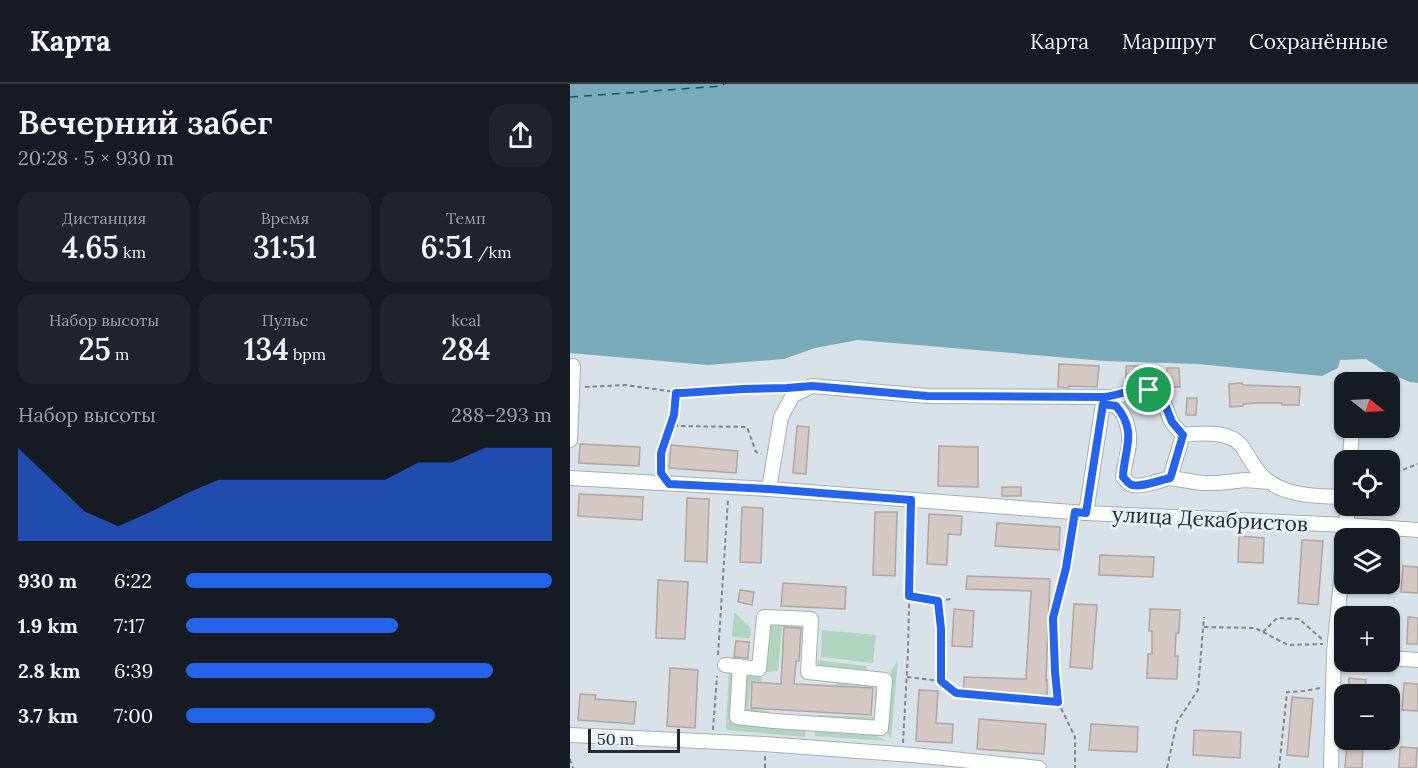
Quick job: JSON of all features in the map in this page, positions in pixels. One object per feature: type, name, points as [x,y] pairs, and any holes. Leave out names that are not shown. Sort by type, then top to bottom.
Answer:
[{"type":"street","points":[[570,440],[573,366]]},
{"type":"street","points":[[769,489],[781,417],[793,395],[812,386],[927,396],[1104,400],[1137,389],[1144,389],[1159,394],[1172,422],[1183,435]]},
{"type":"street","points":[[1104,400],[1116,406],[1124,416],[1127,425],[1130,441],[1123,477],[1130,484],[1135,486],[1170,478],[1202,483],[1245,480],[1270,482]]},
{"type":"street","points":[[1080,512],[1104,400]]},
{"type":"street","points":[[1183,435],[1202,433],[1234,439],[1242,446],[1259,473],[1270,482],[1292,493],[1334,497]]},
{"type":"street","points":[[1170,478],[1183,435]]},
{"type":"street","name":"улица Декабристов","points":[[570,478],[769,489],[1334,531]]},
{"type":"street","name":"улица Декабристов","points":[[1400,530],[1418,530]]},
{"type":"street","points":[[720,664],[740,666],[759,669],[764,616],[811,619],[808,672],[885,680],[881,728],[737,717],[740,666]]},
{"type":"street","points":[[1400,659],[1418,660]]},
{"type":"street","points":[[1331,768],[1338,672]]},
{"type":"street","points":[[570,735],[786,746],[897,759],[1039,768]]},
{"type":"path","points":[[572,388],[625,385],[676,393],[787,388]]},
{"type":"path","points":[[669,484],[661,473],[661,453],[674,415],[676,393]]},
{"type":"path","points":[[674,415],[677,426],[747,427],[756,452],[774,462]]},
{"type":"path","points":[[1400,471],[1418,464]]},
{"type":"path","points":[[712,742],[720,664],[729,487]]},
{"type":"path","points":[[897,759],[906,677],[911,500]]},
{"type":"path","points":[[1075,768],[1075,736],[1058,702],[1053,618],[1080,512]]},
{"type":"path","points":[[909,596],[938,601],[951,599]]},
{"type":"path","points":[[938,601],[941,629],[941,681]]},
{"type":"path","points":[[1167,768],[1177,722],[1198,690],[1204,617]]},
{"type":"path","points":[[1203,627],[1255,628],[1288,645],[1327,644],[1299,619],[1277,618],[1263,632]]},
{"type":"path","points":[[906,677],[941,681],[956,693],[1058,702]]},
{"type":"path","points":[[1279,768],[1287,692],[1322,687]]},
{"type":"path","points":[[570,759],[573,768]]},
{"type":"green space","points":[[734,612],[751,628],[750,638],[732,637]]},
{"type":"green space","points":[[774,619],[782,626],[778,671],[765,672],[768,622]]},
{"type":"green space","points":[[822,630],[876,635],[873,663],[821,657]]},
{"type":"green space","points":[[818,660],[866,666],[867,672],[817,669]]},
{"type":"green space","points":[[898,660],[891,739],[887,732],[891,671]]},
{"type":"green space","points":[[729,668],[736,669],[733,721],[807,727],[805,737],[726,730]]},
{"type":"green space","points":[[750,673],[761,674],[762,681],[751,682],[748,708],[768,711],[770,718],[744,714],[746,676]]},
{"type":"green space","points":[[836,680],[878,683],[878,722],[818,721],[818,715],[874,717],[875,687],[836,685]]},
{"type":"green space","points":[[815,728],[877,731],[876,736],[887,741],[815,736]]},
{"type":"water","points":[[570,84],[1418,84],[1418,383],[1400,378],[1400,372],[1386,372],[1366,359],[1340,360],[1338,368],[1322,376],[1198,364],[1105,361],[858,340],[815,348],[784,359],[708,365],[570,353]]},
{"type":"building","points":[[1059,364],[1099,366],[1097,387],[1058,387]]},
{"type":"building","points":[[1126,366],[1140,366],[1140,380],[1126,383]]},
{"type":"building","points":[[1167,368],[1179,368],[1180,387],[1167,387]]},
{"type":"building","points":[[1242,383],[1243,385],[1300,387],[1299,405],[1257,403],[1230,407],[1229,384]]},
{"type":"building","points":[[1187,398],[1197,398],[1196,415],[1186,415]]},
{"type":"building","points":[[797,426],[809,427],[806,474],[793,473]]},
{"type":"building","points":[[580,444],[640,447],[639,466],[579,463]]},
{"type":"building","points":[[671,445],[738,451],[736,473],[669,468]]},
{"type":"building","points":[[939,446],[978,447],[978,487],[938,486]]},
{"type":"building","points":[[1002,487],[1021,487],[1021,496],[1002,496]]},
{"type":"building","points":[[579,494],[643,497],[642,520],[578,516]]},
{"type":"building","points":[[687,498],[709,499],[707,562],[685,561]]},
{"type":"building","points":[[742,507],[763,508],[761,563],[740,562]]},
{"type":"building","points":[[875,512],[897,512],[895,576],[873,575]]},
{"type":"building","points":[[929,514],[962,516],[961,535],[948,534],[947,565],[927,564]]},
{"type":"building","points":[[997,523],[1060,527],[1059,550],[995,546]]},
{"type":"building","points":[[1239,536],[1264,538],[1263,563],[1238,562]]},
{"type":"building","points":[[1302,540],[1323,541],[1318,605],[1298,603]]},
{"type":"building","points":[[1100,555],[1154,557],[1153,577],[1099,575]]},
{"type":"building","points":[[1403,566],[1418,567],[1418,593],[1401,592]]},
{"type":"building","points":[[967,576],[1050,579],[1047,700],[963,698],[964,677],[1026,679],[1031,591],[966,589]]},
{"type":"building","points":[[658,580],[688,582],[685,639],[656,638]]},
{"type":"building","points":[[783,583],[846,587],[845,609],[781,606]]},
{"type":"building","points":[[740,590],[754,592],[752,605],[738,602]]},
{"type":"building","points":[[1074,604],[1097,605],[1092,669],[1070,667]]},
{"type":"building","points":[[954,609],[974,611],[972,647],[952,646]]},
{"type":"building","points":[[1150,609],[1180,610],[1175,656],[1178,656],[1177,679],[1147,678],[1148,654],[1152,654],[1152,631],[1149,631]]},
{"type":"building","points":[[1408,617],[1418,618],[1418,644],[1407,644]]},
{"type":"building","points":[[784,627],[801,628],[799,661],[796,661],[794,684],[873,688],[871,715],[751,708],[752,682],[781,684]]},
{"type":"building","points":[[736,641],[749,642],[748,658],[734,657]]},
{"type":"building","points":[[670,668],[698,670],[695,728],[667,726]]},
{"type":"building","points":[[1349,678],[1366,680],[1366,684],[1349,684]]},
{"type":"building","points":[[1404,683],[1418,684],[1418,711],[1402,710]]},
{"type":"building","points":[[919,690],[938,691],[936,723],[953,724],[952,743],[916,741]]},
{"type":"building","points":[[580,694],[596,695],[595,699],[636,702],[634,724],[578,720]]},
{"type":"building","points":[[1292,697],[1313,699],[1308,757],[1287,755]]},
{"type":"building","points":[[979,719],[1046,724],[1044,754],[977,749]]},
{"type":"building","points":[[1091,724],[1138,727],[1137,752],[1089,750]]},
{"type":"building","points":[[1194,730],[1241,732],[1240,758],[1193,755]]},
{"type":"building","points":[[1400,747],[1417,748],[1416,768],[1399,768]]},
{"type":"building","points":[[1346,750],[1363,750],[1362,768],[1345,768]]},
{"type":"ferry route","points":[[570,97],[722,86],[724,84]]},
{"type":"route","points":[[812,386],[927,396],[1104,397],[1119,396],[1137,389],[1149,390],[1162,397],[1172,422],[1183,435],[1170,478],[1135,486],[1123,477],[1130,441],[1124,416],[1116,406],[1103,404],[1086,513],[1075,512],[1066,568],[1053,618],[1058,702],[956,693],[941,681],[941,629],[938,601],[909,596],[911,500],[669,484],[661,473],[661,453],[674,415],[676,393],[812,386]]}]
